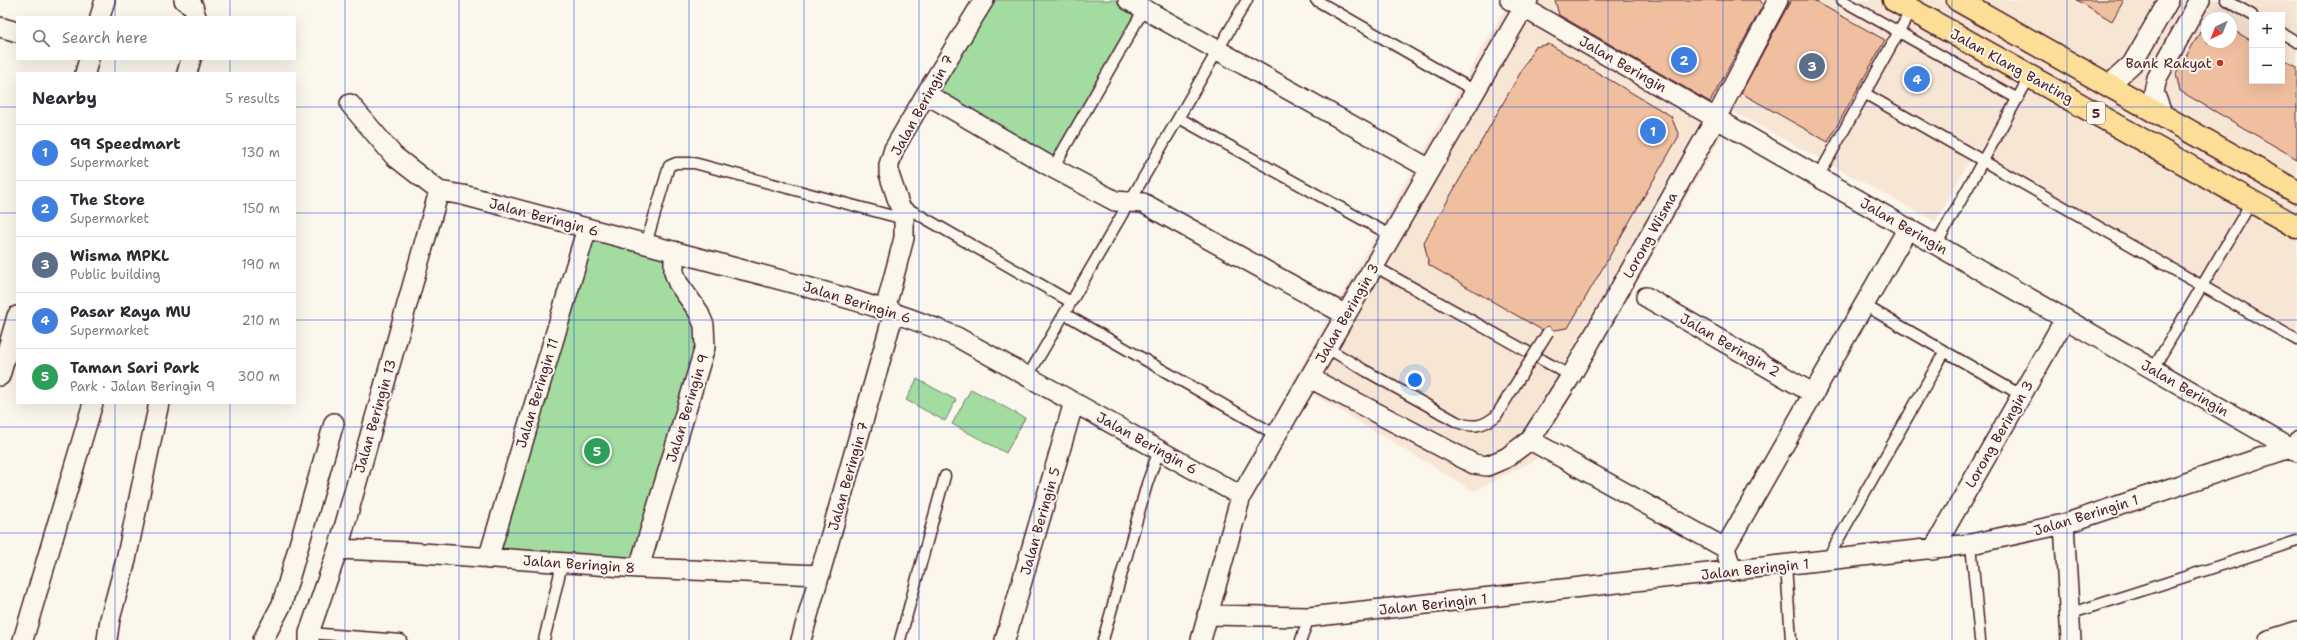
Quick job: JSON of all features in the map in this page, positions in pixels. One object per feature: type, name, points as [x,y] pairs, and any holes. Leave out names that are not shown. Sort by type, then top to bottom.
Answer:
[{"type":"highway","name":"5","points":[[1958,0],[2297,192]]},
{"type":"highway","name":"Jalan Klang Banting","points":[[1903,5],[2297,227]]},
{"type":"street","points":[[100,16],[105,0]]},
{"type":"street","points":[[184,0],[192,6],[196,16]]},
{"type":"street","name":"Jalan Beringin 7","points":[[801,640],[820,575],[889,311],[904,238],[902,211],[889,174],[889,165],[894,149],[984,0]]},
{"type":"street","name":"Lorong Wisma","points":[[1310,378],[1474,464],[1487,466],[1506,458],[1530,440],[1571,376],[1716,118],[1778,0]]},
{"type":"street","points":[[2109,85],[2132,64],[2169,0]]},
{"type":"street","points":[[2163,116],[2154,92],[2157,78],[2200,0]]},
{"type":"street","name":"Jalan Beringin 3","points":[[1201,640],[1241,496],[1476,91],[1521,2]]},
{"type":"street","name":"Jalan Beringin","points":[[1521,2],[1716,118],[2065,319],[2153,369],[2295,445]]},
{"type":"street","points":[[1136,4],[1430,169]]},
{"type":"street","points":[[0,27],[16,32]]},
{"type":"street","points":[[85,72],[89,60]]},
{"type":"street","points":[[187,72],[191,60]]},
{"type":"street","points":[[926,94],[1053,168],[1115,201],[1128,204],[1143,203],[1346,315]]},
{"type":"street","points":[[350,104],[394,156],[439,191]]},
{"type":"street","name":"Jalan Beringin 6","points":[[439,191],[674,251],[889,311],[957,337],[1241,496]]},
{"type":"street","name":"Jalan Beringin 13","points":[[309,637],[338,549],[439,191]]},
{"type":"street","name":"Jalan Beringin 11","points":[[488,559],[586,228]]},
{"type":"street","points":[[1725,548],[1908,228]]},
{"type":"street","name":"Jalan Beringin 9","points":[[639,568],[705,347],[704,325],[698,311],[678,283],[674,272],[674,251]]},
{"type":"street","name":"Jalan Beringin 2","points":[[1646,297],[1814,394]]},
{"type":"street","name":"Lorong Beringin 3","points":[[1934,550],[2065,319]]},
{"type":"street","points":[[0,376],[16,320]]},
{"type":"street","name":"Jalan Beringin 5","points":[[1005,640],[1074,402]]},
{"type":"street","points":[[23,640],[93,404]]},
{"type":"street","points":[[107,640],[110,619],[126,560],[159,404]]},
{"type":"street","points":[[263,640],[282,604],[334,423]]},
{"type":"street","points":[[1530,440],[1725,548],[1732,571]]},
{"type":"street","name":"Jalan Beringin 1","points":[[1207,615],[1309,617],[1934,550],[1971,544],[2064,524],[2295,445]]},
{"type":"street","points":[[2064,524],[2071,640]]},
{"type":"street","name":"Jalan Beringin 8","points":[[338,549],[408,552],[562,564],[820,575]]},
{"type":"street","points":[[2269,640],[2297,631]]},
{"type":"lane","points":[[1028,376],[1247,0]]},
{"type":"lane","points":[[1316,0],[1476,91]]},
{"type":"lane","points":[[1842,0],[2018,99]]},
{"type":"lane","points":[[2226,0],[2249,13]]},
{"type":"lane","points":[[1053,168],[1136,4]]},
{"type":"lane","points":[[1818,177],[1898,32],[1903,5]]},
{"type":"lane","points":[[2285,35],[2297,42]]},
{"type":"lane","points":[[1936,244],[2030,76]]},
{"type":"lane","points":[[1864,94],[2297,340]]},
{"type":"lane","points":[[1179,118],[1392,236]]},
{"type":"lane","points":[[646,244],[669,166],[676,163],[694,163],[902,211],[1072,302]]},
{"type":"lane","points":[[2153,369],[2252,202]]},
{"type":"lane","points":[[1374,266],[1571,376]]},
{"type":"lane","points":[[1864,305],[2022,395]]},
{"type":"lane","points":[[1065,314],[1276,435]]},
{"type":"lane","points":[[1327,348],[1456,422],[1470,427],[1484,425],[1496,416],[1548,332]]},
{"type":"lane","points":[[1826,561],[1945,352]]},
{"type":"lane","points":[[1103,640],[1147,484],[1159,450]]},
{"type":"lane","points":[[900,640],[945,476]]},
{"type":"lane","points":[[2069,614],[2297,541]]},
{"type":"lane","points":[[1971,544],[1980,640]]},
{"type":"lane","points":[[544,640],[562,564]]},
{"type":"lane","points":[[1786,565],[1792,640]]},
{"type":"lane","points":[[1301,640],[1309,617]]},
{"type":"lane","points":[[309,637],[401,640]]},
{"type":"shaded area","points":[[1510,0],[2297,0],[2297,342],[1972,156],[1936,222],[1735,113],[1534,461],[1474,491],[1292,382]]},
{"type":"green space","points":[[984,0],[1128,0],[1144,9],[1053,168],[926,94]]},
{"type":"green space","points":[[585,232],[673,255],[702,325],[639,565],[492,557]]},
{"type":"green space","points":[[917,379],[956,400],[945,421],[906,400]]},
{"type":"green space","points":[[971,389],[1025,418],[1006,453],[952,424]]},
{"type":"building","points":[[1555,0],[1760,0],[1763,5],[1710,102],[1559,15]]},
{"type":"building","points":[[1791,0],[1813,0],[1885,40],[1828,142],[1741,93]]},
{"type":"building","points":[[2077,0],[2124,0],[2112,21]]},
{"type":"building","points":[[2201,30],[2201,48],[2237,48],[2237,32],[2249,39],[2249,84],[2285,84],[2285,61],[2297,67],[2297,159],[2180,91],[2176,74]]},
{"type":"building","points":[[1549,44],[1671,116],[1679,136],[1568,328],[1554,330],[1548,326],[1542,330],[1429,265],[1424,242],[1535,47]]},
{"type":"place","name":"The Store","points":[[1684,60]]},
{"type":"place","name":"Bank Rakyat","points":[[2220,63]]},
{"type":"place","name":"Wisma MPKL","points":[[1812,66]]},
{"type":"place","name":"Pasar Raya MU","points":[[1917,79]]},
{"type":"place","name":"99 Speedmart","points":[[1653,131]]},
{"type":"place","name":"Taman Sari Park","points":[[597,451]]}]
